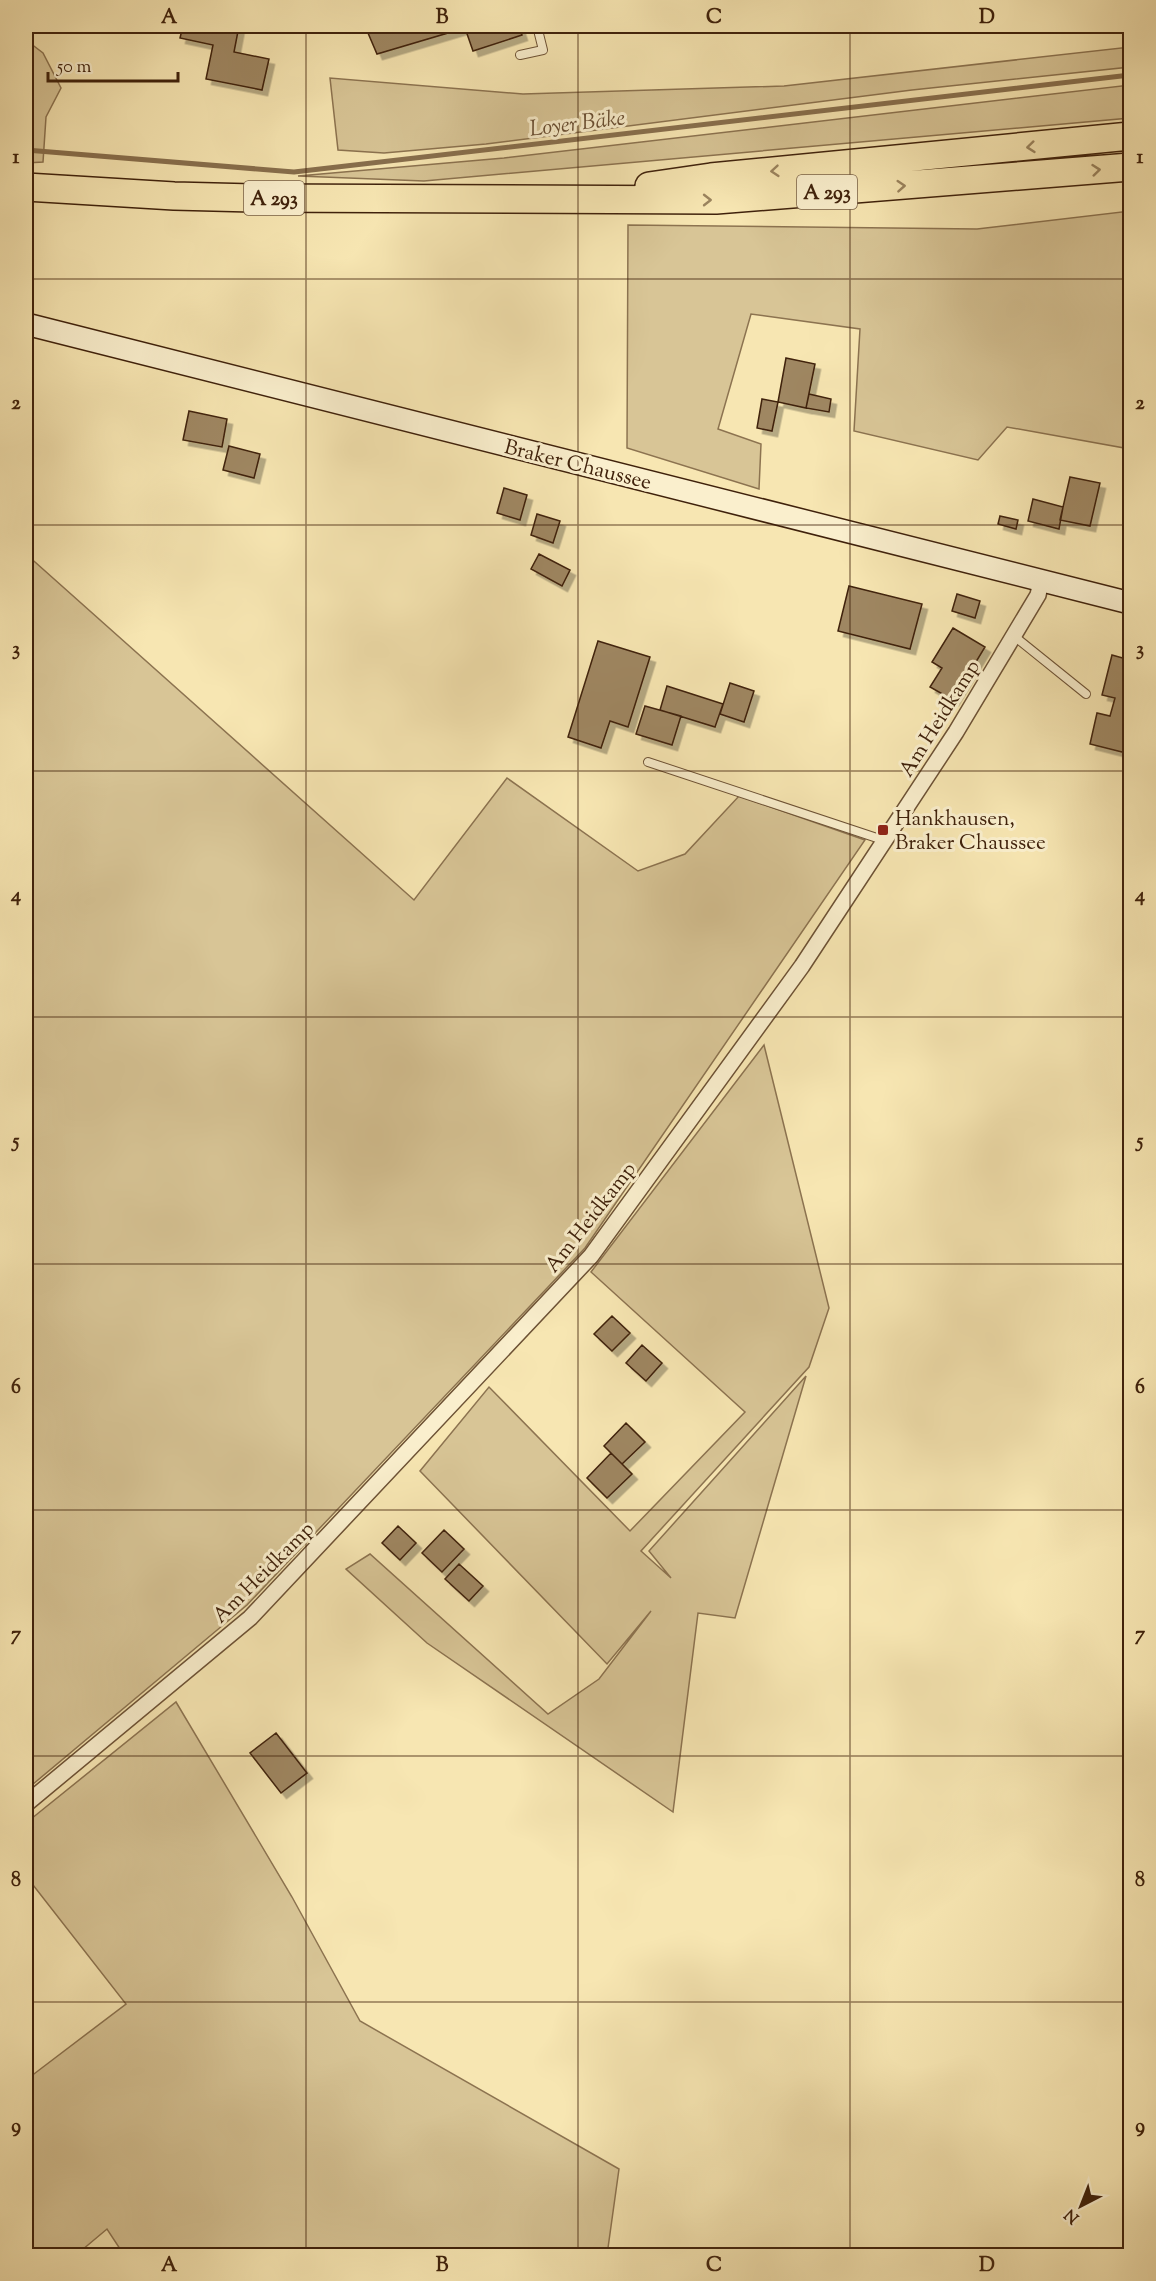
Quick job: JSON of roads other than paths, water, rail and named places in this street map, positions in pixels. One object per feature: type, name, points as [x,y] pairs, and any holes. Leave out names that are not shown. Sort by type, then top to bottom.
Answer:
[{"type":"highway","name":"A 293","points":[[522,201],[711,177],[1131,136]]},
{"type":"highway","name":"A 293","points":[[26,187],[174,196],[522,201],[716,200],[1131,167]]},
{"type":"street","name":"Braker Chaussee","points":[[26,324],[1131,603]]},
{"type":"street","name":"Am Heidkamp","points":[[26,1804],[250,1618],[591,1256],[766,1017],[886,841],[1014,636],[1038,595],[1041,580]]},
{"type":"lane","points":[[520,55],[543,50],[537,26]]},
{"type":"lane","points":[[1014,636],[1086,694]]},
{"type":"lane","points":[[648,762],[886,841]]},
{"type":"waterway","name":"Loyer Bäke","points":[[26,150],[294,172],[1130,75]]},
{"type":"place","name":"Hankhausen, Braker Chaussee","points":[[883,830]]}]
